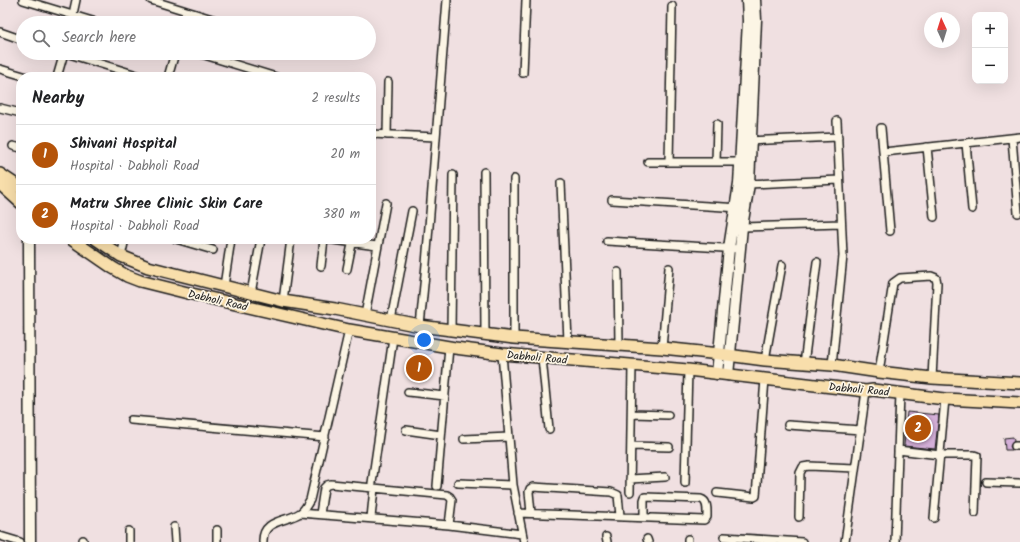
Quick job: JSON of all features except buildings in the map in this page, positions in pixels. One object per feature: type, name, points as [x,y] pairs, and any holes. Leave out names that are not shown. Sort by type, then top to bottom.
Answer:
[{"type":"main road","points":[[0,174],[16,185]]},
{"type":"main road","points":[[0,184],[16,198]]},
{"type":"main road","name":"Dabholi Road","points":[[78,244],[113,268],[140,281],[349,330],[393,338],[502,354],[688,370],[765,380],[873,390],[944,399],[1020,403]]},
{"type":"main road","name":"Dabholi Road","points":[[103,244],[121,256],[148,267],[194,280],[283,301],[451,331],[514,338],[619,344],[725,354],[804,364],[832,365],[932,378],[1020,383]]},
{"type":"street","points":[[23,0],[75,16]]},
{"type":"street","points":[[72,15],[76,0]]},
{"type":"street","points":[[151,0],[202,16]]},
{"type":"street","points":[[420,326],[447,0]]},
{"type":"street","points":[[523,74],[526,0]]},
{"type":"street","points":[[747,0],[750,47]]},
{"type":"street","points":[[723,375],[731,289],[740,249],[742,227],[739,184],[745,162],[750,47],[755,0]]},
{"type":"street","points":[[669,162],[672,6]]},
{"type":"street","points":[[185,16],[186,11]]},
{"type":"street","points":[[0,32],[16,38]]},
{"type":"street","points":[[59,72],[63,60]]},
{"type":"street","points":[[88,60],[127,72]]},
{"type":"street","points":[[169,72],[173,60]]},
{"type":"street","points":[[221,60],[260,72]]},
{"type":"street","points":[[0,69],[16,74]]},
{"type":"street","points":[[387,135],[388,82]]},
{"type":"street","points":[[0,108],[16,113]]},
{"type":"street","points":[[832,365],[842,265],[837,121]]},
{"type":"street","points":[[716,162],[717,124]]},
{"type":"street","points":[[881,128],[890,231]]},
{"type":"street","points":[[376,134],[436,137]]},
{"type":"street","points":[[746,141],[838,137]]},
{"type":"street","points":[[884,152],[1020,137]]},
{"type":"street","points":[[1012,138],[1018,213]]},
{"type":"street","points":[[966,143],[972,209]]},
{"type":"street","points":[[927,147],[934,217]]},
{"type":"street","points":[[648,162],[745,162]]},
{"type":"street","points":[[731,289],[729,248],[740,208],[749,184],[745,162]]},
{"type":"street","points":[[484,172],[484,334]]},
{"type":"street","points":[[451,331],[453,175]]},
{"type":"street","points":[[514,178],[514,338]]},
{"type":"street","points":[[749,184],[839,180]]},
{"type":"street","points":[[561,184],[568,341]]},
{"type":"street","points":[[612,200],[740,208]]},
{"type":"street","points":[[365,315],[386,204]]},
{"type":"street","points":[[391,320],[412,211]]},
{"type":"street","points":[[742,227],[841,224]]},
{"type":"street","points":[[607,241],[740,249]]},
{"type":"street","points":[[29,244],[30,542]]},
{"type":"street","points":[[121,256],[124,244]]},
{"type":"street","points":[[193,244],[213,250]]},
{"type":"street","points":[[224,286],[230,244]]},
{"type":"street","points":[[251,293],[260,244]]},
{"type":"street","points":[[283,301],[290,244]]},
{"type":"street","points":[[320,266],[324,244]]},
{"type":"street","points":[[347,269],[351,244]]},
{"type":"street","points":[[367,244],[377,246]]},
{"type":"street","points":[[804,364],[816,262]]},
{"type":"street","points":[[766,360],[782,265]]},
{"type":"street","points":[[662,348],[669,268]]},
{"type":"street","points":[[618,272],[619,344]]},
{"type":"street","points":[[879,372],[893,283],[900,278],[931,276],[936,278],[937,283],[932,378]]},
{"type":"street","points":[[300,513],[310,500],[349,330]]},
{"type":"street","points":[[371,518],[373,485],[393,338]]},
{"type":"street","points":[[437,486],[449,347]]},
{"type":"street","points":[[502,354],[513,484],[524,542]]},
{"type":"street","points":[[542,358],[549,429]]},
{"type":"street","points":[[630,492],[632,365]]},
{"type":"street","points":[[686,482],[688,370]]},
{"type":"street","points":[[716,493],[756,496],[765,380]]},
{"type":"street","points":[[845,542],[866,390]]},
{"type":"street","points":[[408,392],[445,396]]},
{"type":"street","points":[[895,542],[900,393]]},
{"type":"street","points":[[934,518],[944,399]]},
{"type":"street","points":[[632,414],[668,415]]},
{"type":"street","points":[[131,420],[325,437]]},
{"type":"street","points":[[788,425],[861,430]]},
{"type":"street","points":[[406,430],[441,435]]},
{"type":"street","points":[[464,439],[509,437]]},
{"type":"street","points":[[631,446],[668,447]]},
{"type":"street","points":[[898,450],[940,455],[977,456],[974,513]]},
{"type":"street","points":[[799,516],[800,473],[803,467],[856,468]]},
{"type":"street","points":[[630,479],[665,477]]},
{"type":"street","points":[[986,482],[1020,483]]},
{"type":"street","points":[[458,483],[513,484]]},
{"type":"street","points":[[320,514],[324,488],[327,485],[373,485],[450,497],[452,500],[449,525]]},
{"type":"street","points":[[531,513],[529,492],[533,487],[611,492],[618,495],[620,516]]},
{"type":"street","points":[[518,513],[704,520],[707,517],[706,502],[701,499],[645,497],[644,517]]},
{"type":"street","points":[[263,542],[267,529],[275,522],[300,513],[449,525],[522,534]]},
{"type":"street","points":[[174,527],[175,542]]},
{"type":"street","points":[[217,530],[217,542]]},
{"type":"street","points":[[129,531],[129,542]]},
{"type":"street","points":[[0,536],[20,542]]},
{"type":"street","points":[[724,537],[802,542]]},
{"type":"place","name":"Shivani Hospital","points":[[419,368]]},
{"type":"place","name":"Matru Shree Clinic Skin Care","points":[[918,428]]}]
